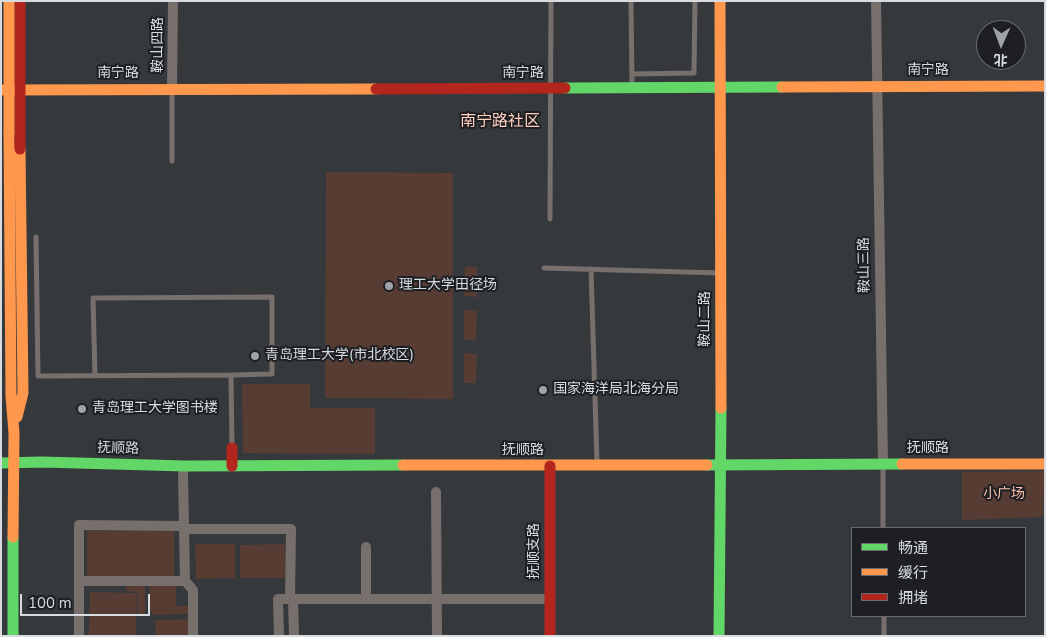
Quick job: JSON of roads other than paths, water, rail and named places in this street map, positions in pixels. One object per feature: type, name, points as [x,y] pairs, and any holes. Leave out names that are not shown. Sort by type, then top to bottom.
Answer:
[{"type":"main road","points":[[9,1],[11,396],[14,433],[13,636]]},
{"type":"main road","points":[[14,433],[23,393],[19,90],[20,1]]},
{"type":"main road","name":"鞍山二路","points":[[720,1],[720,636]]},
{"type":"main road","name":"南宁路","points":[[1,90],[1045,86]]},
{"type":"main road","points":[[232,448],[232,466]]},
{"type":"main road","name":"抚顺路","points":[[1,463],[183,470],[232,466],[1045,464]]},
{"type":"main road","name":"抚顺支路","points":[[550,466],[550,636]]},
{"type":"street","name":"鞍山四路","points":[[172,1],[172,88]]},
{"type":"street","name":"鞍山三路","points":[[876,1],[883,464]]},
{"type":"street","points":[[183,470],[185,581],[193,590],[193,636]]},
{"type":"street","points":[[436,492],[437,636]]},
{"type":"street","points":[[79,636],[79,525],[291,529],[294,636]]},
{"type":"street","points":[[366,547],[366,599]]},
{"type":"street","points":[[80,581],[185,581]]},
{"type":"street","points":[[279,636],[278,599],[550,599]]},
{"type":"lane","points":[[550,219],[549,89],[551,1]]},
{"type":"lane","points":[[631,1],[632,88]]},
{"type":"lane","points":[[632,74],[694,73],[695,1]]},
{"type":"lane","points":[[172,88],[172,161]]},
{"type":"lane","points":[[36,237],[38,376],[95,376],[231,375],[272,374],[272,297],[93,298],[95,376]]},
{"type":"lane","points":[[544,268],[721,273]]},
{"type":"lane","points":[[590,269],[598,466]]},
{"type":"lane","points":[[231,375],[232,448]]},
{"type":"lane","name":"鞍山三路","points":[[883,464],[883,527]]},
{"type":"lane","points":[[884,617],[884,636]]},
{"type":"place","name":"理工大学田径场","points":[[389,286]]},
{"type":"place","name":"青岛理工大学(市北校区)","points":[[255,356]]},
{"type":"place","name":"国家海洋局北海分局","points":[[543,390]]},
{"type":"place","name":"青岛理工大学图书楼","points":[[82,409]]},
{"type":"district","name":"南宁路社区","points":[[500,122]]},
{"type":"park label","name":"小广场","points":[[1004,495]]}]
